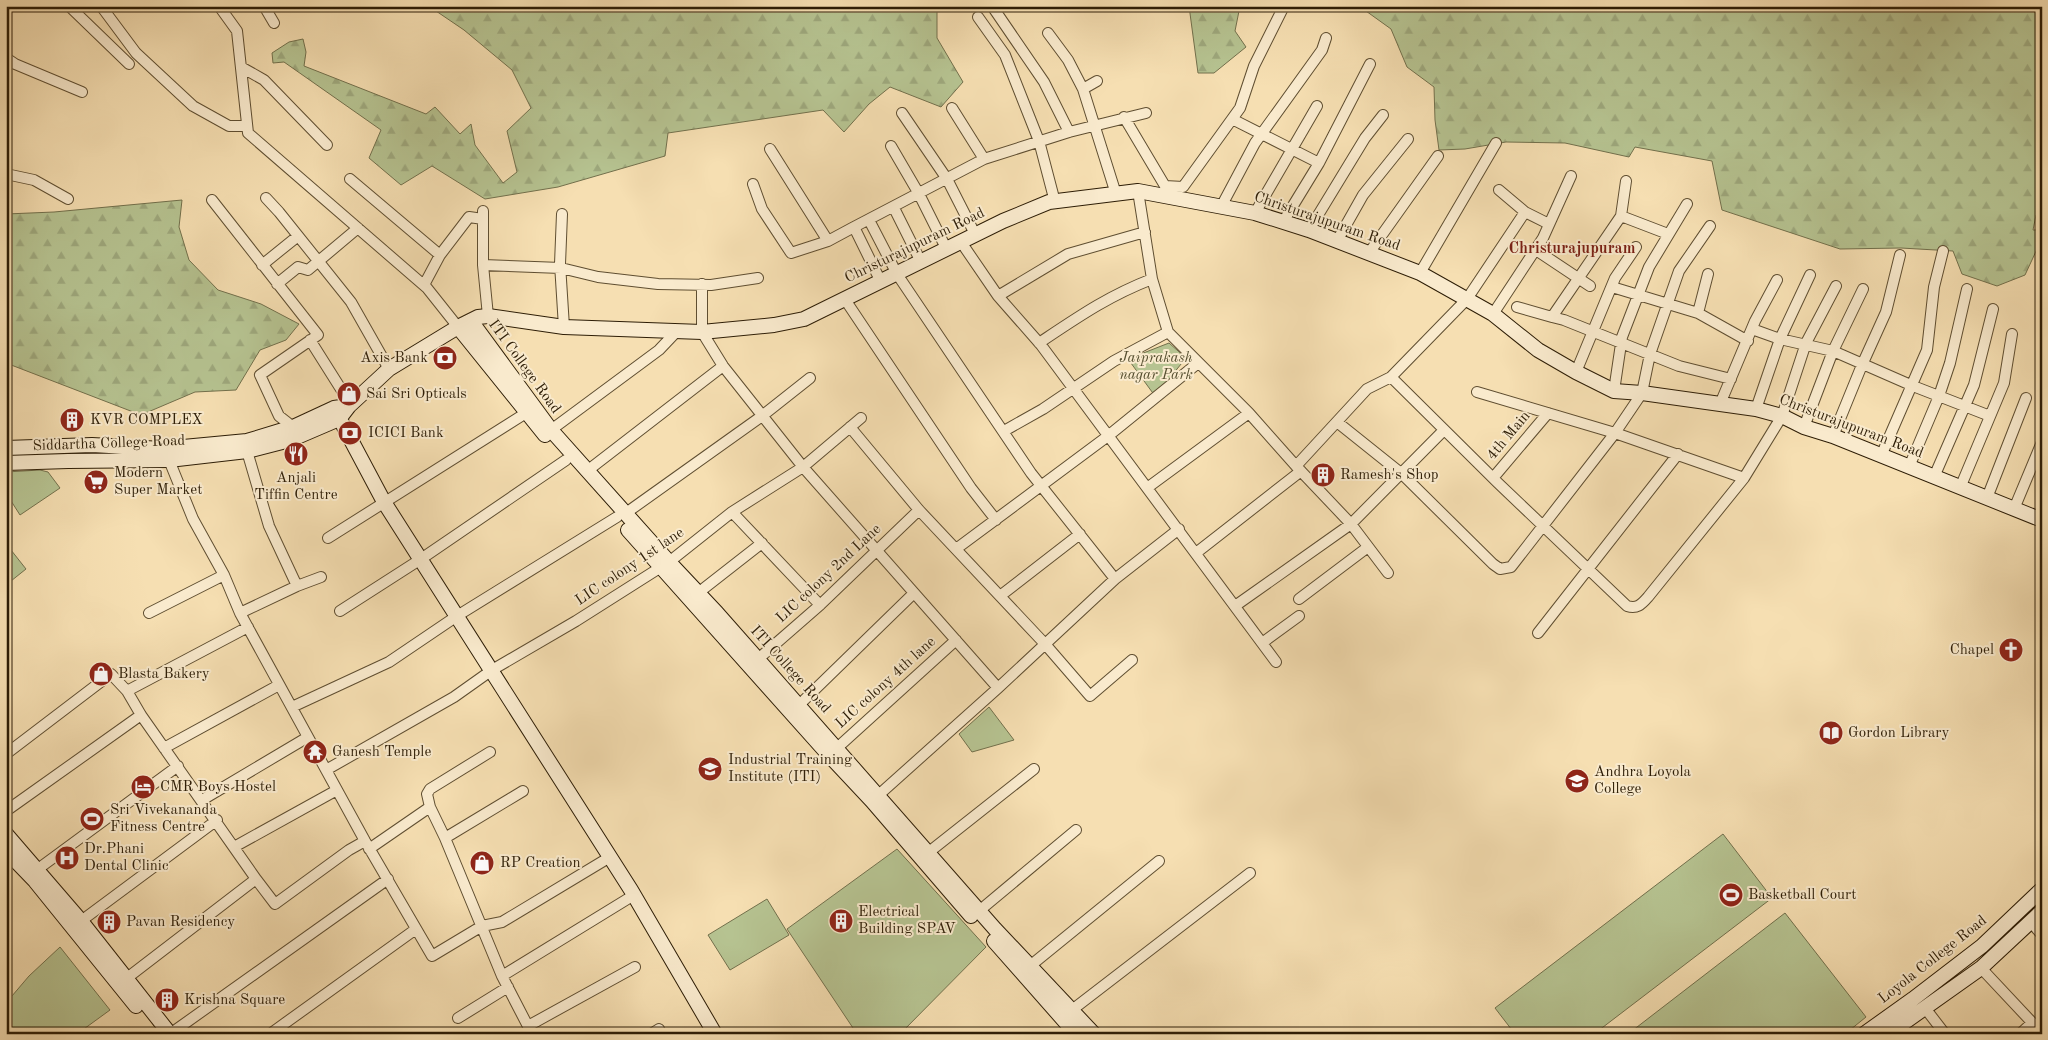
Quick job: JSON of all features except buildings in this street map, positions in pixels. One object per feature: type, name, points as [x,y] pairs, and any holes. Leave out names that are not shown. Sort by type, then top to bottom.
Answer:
[{"type":"street","points":[[69,6],[129,64]]},
{"type":"street","points":[[101,6],[136,53],[193,106],[229,126],[246,126]]},
{"type":"street","points":[[219,6],[237,31],[248,133],[424,285],[464,324],[388,369],[350,405],[337,413],[384,502],[634,895],[715,1034]]},
{"type":"street","points":[[264,6],[274,23]]},
{"type":"street","points":[[992,6],[1044,82],[1069,132]]},
{"type":"street","points":[[1124,118],[1165,186],[1183,188],[1240,108],[1254,66],[1284,6]]},
{"type":"street","points":[[978,17],[1004,55],[1039,141],[1055,202]]},
{"type":"street","points":[[1048,33],[1068,60],[1083,88],[1116,194]]},
{"type":"street","points":[[1222,205],[1261,134],[1322,50],[1326,38]]},
{"type":"street","points":[[6,58],[82,92]]},
{"type":"street","points":[[1283,222],[1319,163],[1370,64]]},
{"type":"street","points":[[241,66],[264,80],[327,144]]},
{"type":"street","points":[[1083,88],[1097,81]]},
{"type":"street","points":[[1255,213],[1317,106]]},
{"type":"street","points":[[952,108],[984,159]]},
{"type":"street","points":[[902,113],[947,180],[975,234]]},
{"type":"street","points":[[753,184],[762,209],[791,254],[828,240],[894,208],[984,159],[1069,132],[1146,113]]},
{"type":"street","points":[[1309,230],[1365,138],[1383,114]]},
{"type":"street","points":[[1232,119],[1294,148],[1319,163]]},
{"type":"street","points":[[1337,241],[1363,195],[1408,139]]},
{"type":"street","points":[[1420,272],[1496,143]]},
{"type":"street","points":[[891,146],[919,194],[946,248]]},
{"type":"street","points":[[770,149],[828,240]]},
{"type":"street","points":[[1369,254],[1438,156]]},
{"type":"street","points":[[6,174],[34,180],[68,199]]},
{"type":"street","points":[[1493,314],[1536,250],[1571,176]]},
{"type":"street","points":[[350,179],[440,255]]},
{"type":"street","points":[[1552,318],[1621,216],[1626,181]]},
{"type":"street","points":[[1499,190],[1525,212],[1549,224]]},
{"type":"street","points":[[1138,191],[1152,279],[1168,332],[1249,413],[1298,469],[1351,524],[1388,572]]},
{"type":"street","name":"Christurajupuram Road","points":[[464,324],[488,316],[564,327],[702,332],[774,325],[804,319],[975,234],[1048,202],[1138,191],[1222,205],[1255,213],[1309,230],[1420,272],[1493,314],[1538,350],[1614,391],[1642,393],[1756,409],[1782,416],[1804,427],[1833,436],[2042,520]]},
{"type":"street","points":[[266,198],[351,302],[388,369]]},
{"type":"street","points":[[212,200],[318,335],[260,375],[278,416],[293,427]]},
{"type":"street","points":[[1614,391],[1621,342],[1638,294],[1653,258],[1688,204]]},
{"type":"street","points":[[894,208],[921,262]]},
{"type":"street","points":[[1196,553],[1298,469],[1336,422],[1367,389],[1391,377],[1467,299],[1525,212]]},
{"type":"street","points":[[562,214],[561,268],[564,327]]},
{"type":"street","points":[[424,285],[440,255],[469,217],[483,215],[482,265],[488,316]]},
{"type":"street","points":[[1621,216],[1668,234]]},
{"type":"street","points":[[869,220],[896,274],[1042,487],[1115,579]]},
{"type":"street","points":[[1336,422],[1402,474],[1493,564],[1500,569],[1506,569],[1515,563],[1544,526],[1615,433],[1642,393],[1650,354],[1679,271],[1710,226]]},
{"type":"street","points":[[854,227],[881,282]]},
{"type":"street","points":[[277,284],[298,267],[308,270],[358,228]]},
{"type":"street","points":[[998,296],[1068,254],[1145,232]]},
{"type":"street","points":[[262,265],[298,236]]},
{"type":"street","points":[[961,242],[998,296],[1039,343],[1276,662]]},
{"type":"street","points":[[1576,372],[1612,286],[1636,247]]},
{"type":"street","points":[[1536,250],[1590,286]]},
{"type":"street","points":[[1881,456],[1924,361],[1929,345],[1934,287],[1943,251]]},
{"type":"street","points":[[1833,436],[1886,312],[1900,255]]},
{"type":"street","points":[[482,265],[561,268],[598,277],[658,284],[711,285],[758,278]]},
{"type":"street","points":[[1698,313],[1708,274]]},
{"type":"street","points":[[1756,409],[1780,339],[1810,275]]},
{"type":"street","points":[[1039,343],[1100,302],[1123,290],[1152,279]]},
{"type":"street","points":[[1720,404],[1752,329],[1777,280]]},
{"type":"street","points":[[702,284],[702,332],[723,366],[803,466],[998,688]]},
{"type":"street","points":[[1612,286],[1698,313],[1748,341]]},
{"type":"street","points":[[1391,377],[1589,570],[1627,606],[1634,608],[1639,606],[1744,478],[1782,416],[1806,344],[1836,286]]},
{"type":"street","points":[[1804,427],[1833,351],[1862,289]]},
{"type":"street","points":[[1908,467],[1939,396],[1950,363],[1967,289]]},
{"type":"street","points":[[844,298],[972,488],[996,520]]},
{"type":"street","points":[[1517,307],[1564,320],[1679,366],[1731,379]]},
{"type":"street","points":[[1934,478],[1974,385],[1993,309]]},
{"type":"street","name":"ITI College Road","points":[[464,324],[526,413],[566,460],[621,515],[875,798],[929,852],[979,911],[1094,1034]]},
{"type":"street","name":"ITI College Road","points":[[464,324],[551,430],[587,470],[621,515]]},
{"type":"street","points":[[1752,329],[1780,339],[1833,351],[1862,365],[1990,416]]},
{"type":"street","points":[[551,430],[659,350],[677,331]]},
{"type":"street","points":[[1004,431],[1073,390],[1114,360],[1168,332]]},
{"type":"street","points":[[1960,488],[2004,383],[2012,334]]},
{"type":"street","points":[[310,340],[350,405]]},
{"type":"street","points":[[956,549],[1042,487],[1198,363]]},
{"type":"street","points":[[587,470],[723,366]]},
{"type":"street","points":[[292,707],[389,662],[457,616],[621,515],[762,416],[810,378]]},
{"type":"street","points":[[1477,392],[1615,433],[1744,478]]},
{"type":"street","points":[[1987,498],[2026,398]]},
{"type":"street","name":"Siddartha College Road","points":[[6,448],[92,445],[162,449],[247,441],[337,413]]},
{"type":"street","name":"Siddartha College Road","points":[[6,463],[169,460],[247,451],[290,440],[337,413]]},
{"type":"street","points":[[328,538],[526,413]]},
{"type":"street","points":[[1147,488],[1249,413]]},
{"type":"street","name":"4th Main","points":[[1494,478],[1548,413]]},
{"type":"street","name":"LIC colony 1st lane","points":[[326,770],[454,696],[492,670],[576,621],[664,564],[732,512],[803,466],[861,418]]},
{"type":"street","points":[[850,427],[919,510],[1045,644],[1090,696],[1132,660]]},
{"type":"street","points":[[1235,606],[1351,524],[1444,430]]},
{"type":"street","points":[[2014,509],[2042,442]]},
{"type":"street","points":[[247,451],[269,526],[297,586]]},
{"type":"street","points":[[1538,633],[1678,454]]},
{"type":"street","points":[[169,460],[193,519],[224,575],[240,613],[367,845],[432,956],[482,926],[502,922],[610,857]]},
{"type":"street","points":[[340,611],[421,559],[566,460]]},
{"type":"street","name":"LIC colony 2nd Lane","points":[[758,658],[820,605],[919,510]]},
{"type":"street","points":[[732,512],[820,605]]},
{"type":"street","points":[[875,798],[998,688],[1115,579],[1179,529]]},
{"type":"street","points":[[1000,596],[1080,534]]},
{"type":"street","points":[[698,592],[762,543]]},
{"type":"street","points":[[1299,599],[1368,547]]},
{"type":"street","name":"ITI College Road","points":[[664,564],[698,592],[837,748],[921,859],[1076,1034]]},
{"type":"street","points":[[149,613],[224,575]]},
{"type":"street","points":[[240,613],[297,586],[321,577]]},
{"type":"street","points":[[798,705],[914,593]]},
{"type":"street","points":[[1262,642],[1299,616]]},
{"type":"street","points":[[127,691],[248,627]]},
{"type":"street","name":"LIC colony 4th lane","points":[[837,748],[956,640]]},
{"type":"street","points":[[6,754],[111,674],[127,691],[141,715],[275,904],[349,850],[367,845],[430,807]]},
{"type":"street","points":[[164,748],[279,685]]},
{"type":"street","points":[[6,812],[141,715]]},
{"type":"street","points":[[202,800],[308,737]]},
{"type":"street","points":[[490,752],[428,792],[430,807],[445,838],[502,976],[530,1030],[636,967]]},
{"type":"street","points":[[38,869],[178,766]]},
{"type":"street","points":[[929,852],[1034,769]]},
{"type":"street","points":[[234,847],[337,790]]},
{"type":"street","points":[[445,838],[523,791]]},
{"type":"street","points":[[77,924],[216,820]]},
{"type":"street","points":[[979,911],[1076,830]]},
{"type":"street","points":[[6,834],[38,869],[159,1034]]},
{"type":"street","points":[[6,851],[127,978],[170,1034],[388,879]]},
{"type":"street","points":[[1030,966],[1159,861]]},
{"type":"street","points":[[1072,1010],[1250,873]]},
{"type":"street","points":[[127,978],[256,879]]},
{"type":"street","name":"Loyola College Road","points":[[1864,1034],[1982,946],[2042,889]]},
{"type":"street","points":[[502,976],[634,895]]},
{"type":"street","name":"Loyola College Road","points":[[1888,1034],[1982,968],[2042,910]]},
{"type":"street","points":[[2030,921],[2042,936]]},
{"type":"street","points":[[270,1034],[416,929]]},
{"type":"street","points":[[1982,968],[2042,1033]]},
{"type":"street","points":[[458,1018],[508,987]]},
{"type":"street","points":[[1925,1008],[1945,1034]]},
{"type":"street","points":[[2020,1034],[2032,1023]]},
{"type":"green space","points":[[422,6],[937,6],[937,38],[963,82],[941,107],[890,87],[869,104],[844,132],[823,110],[668,133],[665,156],[558,187],[485,199],[432,166],[401,185],[369,158],[381,130],[284,62],[273,63],[272,53],[289,42],[303,39],[306,52],[304,66],[426,114],[435,107],[460,134],[471,124],[475,145],[503,183],[517,172],[507,131],[531,108],[512,70],[464,30],[436,11]]},
{"type":"green space","points":[[1189,6],[1240,6],[1235,31],[1246,47],[1214,73],[1198,73]]},
{"type":"green space","points":[[1359,6],[2042,6],[2042,215],[2036,215],[2033,230],[2042,230],[2042,247],[2038,247],[2025,275],[1997,286],[1962,274],[1953,251],[1901,248],[1840,249],[1722,210],[1712,161],[1635,147],[1629,157],[1565,143],[1506,142],[1465,149],[1439,150],[1435,120],[1434,87],[1407,67],[1391,29]]},
{"type":"green space","points":[[182,200],[179,227],[189,260],[218,290],[261,304],[299,324],[286,340],[260,350],[236,390],[195,392],[141,415],[6,363],[6,214],[54,212]]},
{"type":"green space","name":"Jaiprakash nagar Park","points":[[1169,343],[1186,358],[1155,396],[1128,359]]},
{"type":"green space","points":[[40,470],[48,472],[60,488],[20,515],[6,493],[6,472]]},
{"type":"green space","points":[[11,550],[26,569],[6,585],[6,554]]},
{"type":"green space","points":[[989,707],[1014,740],[972,752],[959,734]]},
{"type":"green space","points":[[1723,834],[1772,898],[1594,1034],[1515,1034],[1495,1008]]},
{"type":"green space","points":[[897,849],[986,947],[900,1034],[857,1034],[787,929]]},
{"type":"green space","points":[[767,899],[789,935],[730,970],[708,935]]},
{"type":"green space","points":[[1785,913],[1866,1017],[1845,1034],[1628,1034]]},
{"type":"green space","points":[[60,947],[110,1010],[77,1034],[6,1034],[6,1003],[29,976]]},
{"type":"place","name":"Axis Bank","points":[[445,358]]},
{"type":"place","name":"Sai Sri Opticals","points":[[349,394]]},
{"type":"place","name":"KVR COMPLEX","points":[[72,420]]},
{"type":"place","name":"ICICI Bank","points":[[350,433]]},
{"type":"place","name":"Anjali Tiffin Centre","points":[[296,454]]},
{"type":"place","name":"Ramesh's Shop","points":[[1323,475]]},
{"type":"place","name":"Modern Super Market","points":[[96,482]]},
{"type":"place","name":"Chapel","points":[[2011,650]]},
{"type":"place","name":"Blasta Bakery","points":[[101,674]]},
{"type":"place","name":"Gordon Library","points":[[1831,733]]},
{"type":"place","name":"Ganesh Temple","points":[[315,752]]},
{"type":"place","name":"Industrial Training Institute (ITI)","points":[[710,769]]},
{"type":"place","name":"Andhra Loyola College","points":[[1577,781]]},
{"type":"place","name":"CMR Boys Hostel","points":[[143,787]]},
{"type":"place","name":"Sri Vivekananda Fitness Centre","points":[[92,819]]},
{"type":"place","name":"Dr.Phani Dental Clinic","points":[[67,858]]},
{"type":"place","name":"RP Creation","points":[[482,863]]},
{"type":"place","name":"Basketball Court","points":[[1731,895]]},
{"type":"place","name":"Electrical Building SPAV","points":[[841,921]]},
{"type":"place","name":"Pavan Residency","points":[[109,922]]},
{"type":"place","name":"Krishna Square","points":[[167,1000]]},
{"type":"district","name":"Christurajupuram","points":[[1572,249]]}]
